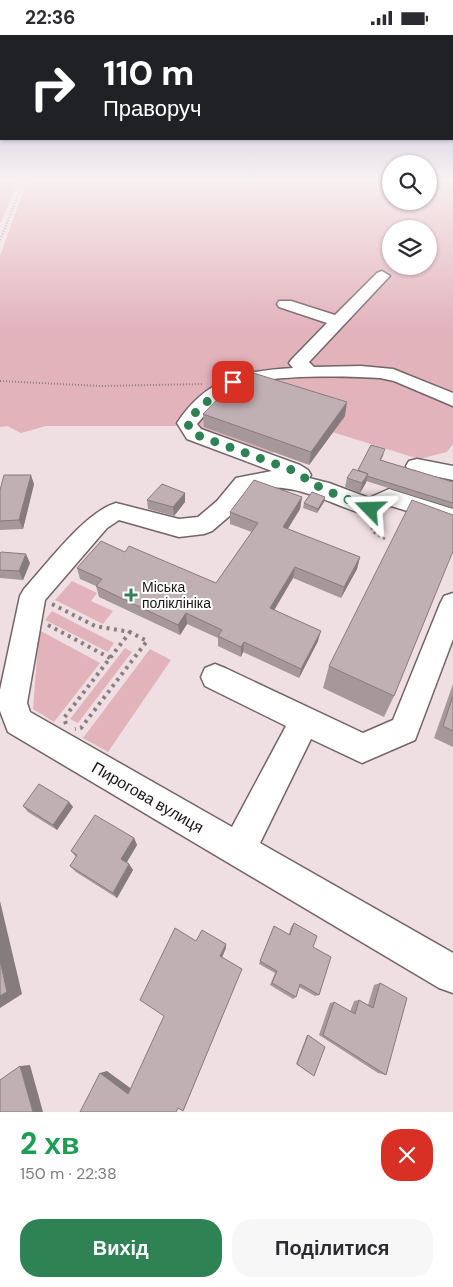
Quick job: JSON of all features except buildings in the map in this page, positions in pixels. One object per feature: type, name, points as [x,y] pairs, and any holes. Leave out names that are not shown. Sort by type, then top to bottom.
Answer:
[{"type":"street","points":[[311,373],[298,363],[382,276]]},
{"type":"street","points":[[286,304],[338,321]]},
{"type":"street","points":[[453,400],[394,375],[370,371],[266,376],[233,382],[200,407],[187,423],[194,434],[292,470],[321,488],[370,509],[389,497],[453,517]]},
{"type":"street","points":[[418,466],[452,471]]},
{"type":"street","name":"Пирогова вулиця","points":[[321,488],[272,478],[244,483],[226,507],[204,525],[179,528],[145,517],[116,511],[99,522],[33,596],[12,703],[19,722],[453,974]]},
{"type":"street","points":[[215,677],[362,748],[404,729],[453,604]]},
{"type":"street","points":[[239,850],[305,721]]},
{"type":"path","points":[[0,240],[5,228]]},
{"type":"path","points":[[0,381],[84,387],[160,387],[233,382]]},
{"type":"path","points":[[370,509],[373,532],[385,539]]},
{"type":"path","points":[[54,595],[48,602],[95,626],[130,632],[147,641],[81,728],[68,729],[64,718],[130,632]]},
{"type":"path","points":[[48,625],[110,658]]},
{"type":"shaded area","points":[[10,228],[382,228],[382,275],[437,275],[437,228],[453,228],[453,444],[447,452],[419,459],[332,432],[266,455],[216,438],[194,426],[46,426],[21,433],[7,426],[0,427],[0,256]]},
{"type":"shaded area","points":[[72,581],[97,593],[91,601],[113,611],[103,624],[55,600]]},
{"type":"shaded area","points":[[52,611],[114,643],[108,652],[45,620]]},
{"type":"shaded area","points":[[39,630],[100,663],[54,722],[33,709]]},
{"type":"shaded area","points":[[125,648],[132,652],[78,723],[70,719]]},
{"type":"shaded area","points":[[150,649],[171,660],[108,752],[83,738]]},
{"type":"place","name":"Міська поліклініка","points":[[131,595]]},
{"type":"route","points":[[233,382],[200,407],[187,423],[194,434],[292,470],[321,488],[370,509]]}]
